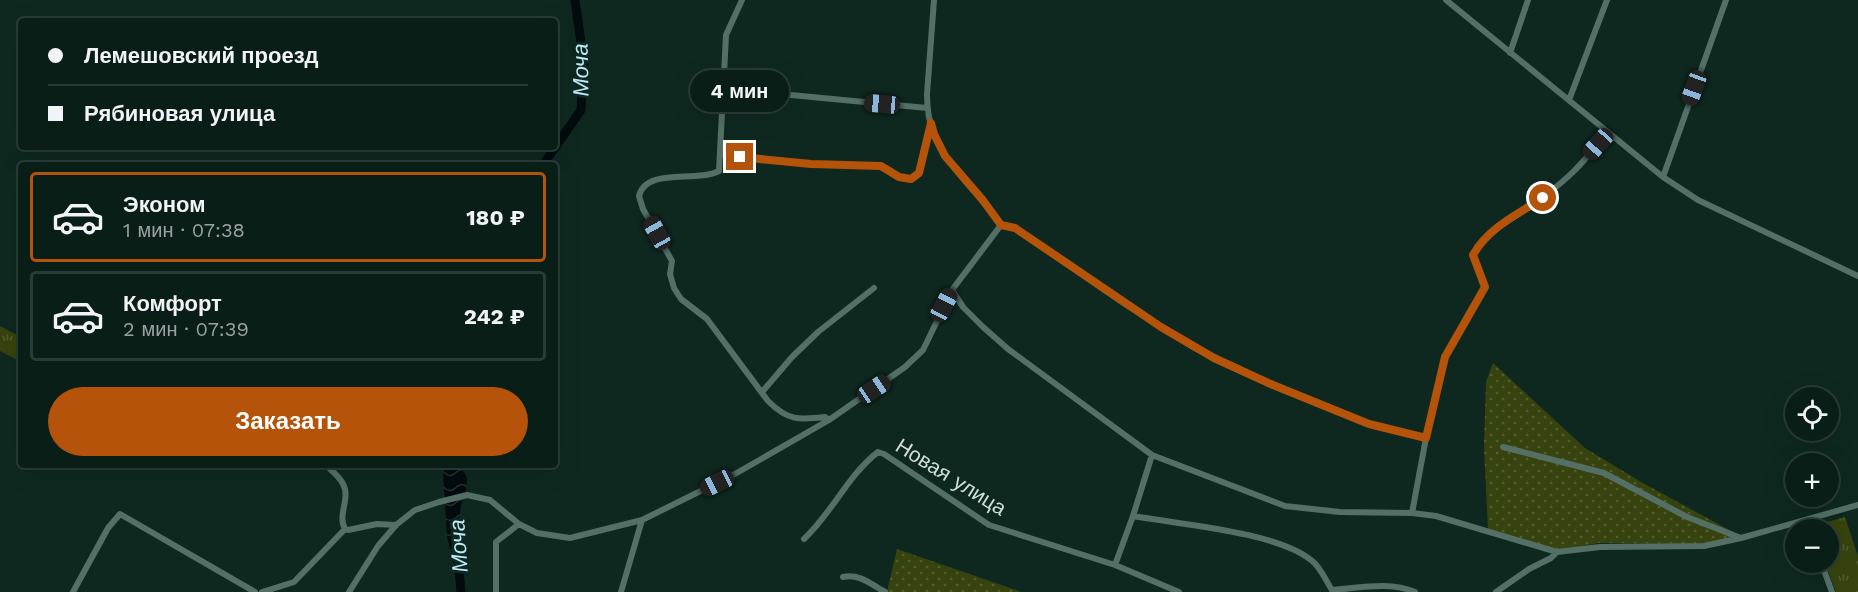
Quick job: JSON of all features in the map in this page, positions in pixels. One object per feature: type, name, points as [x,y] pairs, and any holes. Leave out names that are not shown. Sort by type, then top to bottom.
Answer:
[{"type":"street","points":[[742,0],[726,35],[719,171],[699,177],[658,178],[645,184],[639,196],[672,261],[670,274],[674,288],[681,299],[707,319],[776,409],[788,417],[804,419],[825,417],[829,420]]},
{"type":"street","points":[[934,0],[927,108],[934,134],[945,156],[1001,225],[1015,228],[1161,327],[1214,358],[1369,424],[1426,438]]},
{"type":"street","points":[[1446,0],[1663,177],[1698,200],[1858,276]]},
{"type":"street","points":[[1510,53],[1528,0]]},
{"type":"street","points":[[1569,100],[1607,0]]},
{"type":"street","points":[[1663,177],[1726,0]]},
{"type":"street","points":[[748,91],[927,108]]},
{"type":"street","points":[[720,154],[811,164],[881,166],[899,177],[911,179],[919,173],[931,123]]},
{"type":"street","points":[[1412,513],[1426,438],[1445,357],[1485,287],[1473,255],[1480,242],[1498,227],[1543,198],[1575,171],[1598,144],[1610,134]]},
{"type":"street","points":[[349,592],[378,546],[396,525],[415,510],[439,502],[467,495],[490,500],[519,524],[537,533],[570,538],[642,520],[735,474],[829,420],[905,367],[923,350],[952,290],[1001,225]]},
{"type":"street","points":[[762,392],[792,357],[818,332],[874,288]]},
{"type":"street","points":[[952,290],[963,307],[1008,350],[1152,455],[1285,506],[1340,512],[1412,513],[1450,519],[1557,552],[1600,547],[1704,546],[1785,526]]},
{"type":"street","points":[[1503,447],[1604,473],[1687,517],[1741,538]]},
{"type":"street","name":"Новая улица","points":[[804,539],[818,526],[855,476],[878,452],[989,525],[1115,566],[1179,592]]},
{"type":"street","points":[[1115,566],[1152,455]]},
{"type":"street","points":[[329,468],[344,485],[346,499],[342,520],[345,529]]},
{"type":"street","points":[[1808,519],[1858,505]]},
{"type":"street","points":[[73,592],[108,528],[120,514],[255,592]]},
{"type":"street","points":[[1133,516],[1219,530],[1281,544],[1312,560],[1332,590],[1388,586],[1403,587],[1415,592]]},
{"type":"street","points":[[621,592],[642,520]]},
{"type":"street","points":[[345,529],[377,524],[396,525]]},
{"type":"street","points":[[496,592],[496,542],[519,524]]},
{"type":"street","points":[[262,592],[294,582],[345,529]]},
{"type":"street","points":[[1496,592],[1557,552]]},
{"type":"street","points":[[1825,573],[1832,592]]},
{"type":"street","points":[[843,577],[861,578],[885,592]]},
{"type":"street","points":[[1505,592],[1511,582]]},
{"type":"green space","points":[[0,326],[18,335],[18,360],[0,351]]},
{"type":"green space","points":[[1493,363],[1585,448],[1641,482],[1733,532],[1732,539],[1705,544],[1598,543],[1557,551],[1488,529],[1484,446],[1486,382]]},
{"type":"green space","points":[[1845,517],[1858,556],[1858,592],[1836,592],[1829,573],[1839,573],[1838,519]]},
{"type":"green space","points":[[897,549],[1019,591],[1020,592],[887,592]]},
{"type":"water","points":[[445,468],[462,468],[467,478],[459,521],[465,528],[459,544],[461,567],[454,567],[447,536],[443,472]]},
{"type":"waterway","name":"Моча","points":[[558,143],[581,110],[584,64],[575,0]]},
{"type":"waterway","name":"Моча","points":[[545,162],[553,150]]},
{"type":"waterway","name":"Моча","points":[[458,556],[461,592]]},
{"type":"route","points":[[740,157],[811,164],[881,166],[899,177],[911,179],[919,173],[931,123],[945,156],[1001,225],[1015,228],[1192,347],[1273,385],[1369,424],[1426,438],[1445,357],[1485,287],[1473,255],[1480,242],[1498,227],[1543,198]]}]
